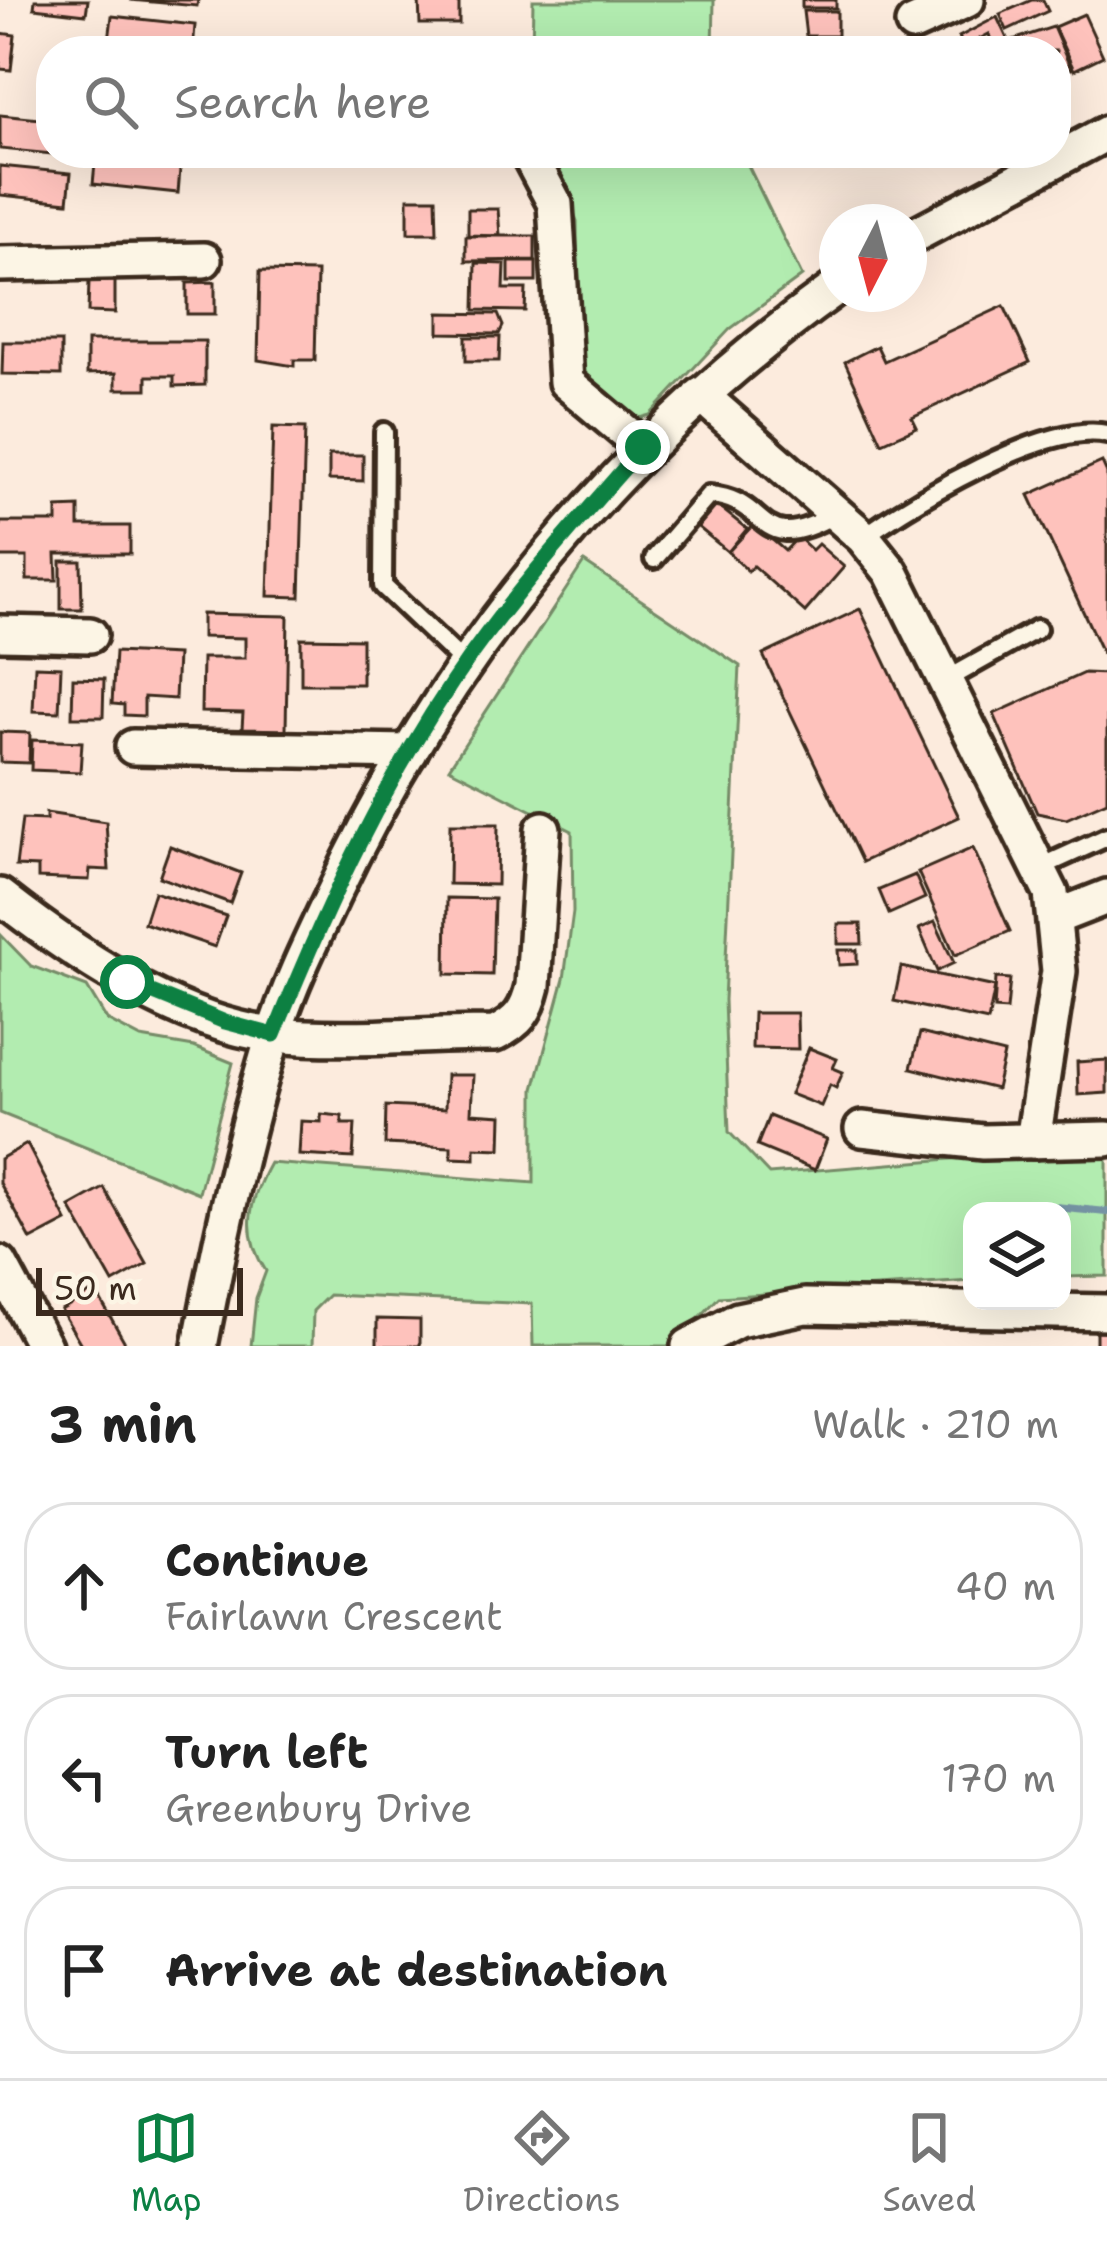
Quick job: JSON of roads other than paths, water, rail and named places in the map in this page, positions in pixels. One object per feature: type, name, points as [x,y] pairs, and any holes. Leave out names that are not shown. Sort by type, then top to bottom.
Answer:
[{"type":"street","points":[[914,24],[967,0]]},
{"type":"street","points":[[1071,152],[1107,133]]},
{"type":"street","points":[[536,168],[555,204],[566,382],[643,447]]},
{"type":"street","points":[[927,228],[1041,168]]},
{"type":"street","points":[[0,264],[204,260]]},
{"type":"street","points":[[200,1346],[274,1035],[351,856],[410,752],[465,664],[531,574],[643,447],[819,301]]},
{"type":"street","points":[[701,395],[863,537],[901,588],[1041,867],[1056,917],[1059,971],[1033,1141]]},
{"type":"street","points":[[0,633],[90,635]]},
{"type":"street","points":[[133,747],[410,752]]},
{"type":"street","points":[[0,896],[64,946],[127,982],[225,1022],[274,1035],[495,1034],[514,1024],[527,1008],[533,986],[544,829]]},
{"type":"street","points":[[1056,917],[1107,897]]},
{"type":"street","points":[[862,1129],[949,1141],[1107,1139]]},
{"type":"street","points":[[0,1264],[44,1346]]},
{"type":"street","points":[[689,1346],[738,1320],[805,1306],[1107,1312]]},
{"type":"lane","points":[[383,432],[382,586],[465,664]]},
{"type":"lane","points":[[863,537],[899,512],[1015,454],[1067,435],[1107,434]]},
{"type":"lane","points":[[654,559],[709,495],[724,497],[781,532],[803,532],[836,514]]},
{"type":"lane","points":[[948,680],[1037,629]]},
{"type":"lane","points":[[1041,867],[1107,837]]},
{"type":"waterway","points":[[1071,1209],[1107,1212]]}]
